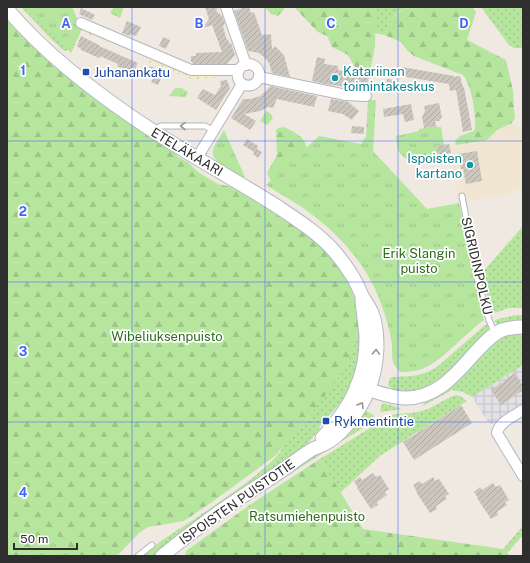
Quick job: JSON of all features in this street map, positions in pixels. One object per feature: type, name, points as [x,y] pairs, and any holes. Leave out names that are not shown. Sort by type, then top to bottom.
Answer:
[{"type":"main road","name":"ETELÄKAARI","points":[[7,9],[44,49],[98,94],[151,130],[263,197],[315,232],[329,245],[351,274],[371,311],[376,335],[376,354],[373,380],[370,390]]},
{"type":"main road","name":"ETELÄKAARI","points":[[358,385],[363,368],[366,345],[362,296]]},
{"type":"main road","points":[[358,385],[383,394],[402,398],[430,393],[449,380],[482,345],[496,334],[502,330],[523,327]]},
{"type":"main road","name":"ISPOISTEN PUISTOTIE","points":[[313,449],[346,410],[358,385]]},
{"type":"main road","name":"ISPOISTEN PUISTOTIE","points":[[162,556],[222,511],[313,449],[327,443],[342,431],[360,408],[370,390]]},
{"type":"street","points":[[81,23],[191,70],[242,68],[249,64],[256,67],[259,77],[254,84],[248,86],[240,82],[238,76],[242,68],[226,7]]},
{"type":"street","points":[[259,77],[346,95],[366,96]]},
{"type":"street","points":[[197,158],[242,84]]},
{"type":"street","points":[[523,410],[501,425],[497,433],[523,476]]},
{"type":"lane","points":[[151,130],[161,126],[205,126],[214,131]]},
{"type":"lane","name":"SIGRIDINPOLKU","points":[[462,196],[477,278],[492,326],[496,334]]},
{"type":"lane","points":[[138,556],[152,545]]},
{"type":"shaded area","points":[[505,122],[518,126],[523,130],[523,186],[506,194],[459,203],[450,145],[482,138]]},
{"type":"shaded area","points":[[523,365],[523,404],[490,425],[472,397]]},
{"type":"green space","points":[[21,7],[24,7],[35,19],[73,36],[67,50],[63,50],[49,37]]},
{"type":"green space","points":[[24,7],[72,7],[82,29],[71,53],[35,19]]},
{"type":"green space","points":[[114,7],[124,7],[120,18],[110,13]]},
{"type":"green space","points":[[265,7],[286,7],[278,16],[271,14]]},
{"type":"green space","points":[[294,7],[376,7],[375,46],[370,72],[358,71],[348,55],[332,47],[327,36],[318,32]]},
{"type":"green space","points":[[311,7],[422,7],[402,9],[391,19],[384,35],[375,33],[375,24]]},
{"type":"green space","points":[[422,7],[472,7],[476,12],[467,40],[506,60],[513,91],[515,118],[512,123],[497,130],[487,140],[456,145],[455,141],[460,136],[474,131],[475,128],[473,100],[469,86],[463,75],[414,56],[401,42],[384,35],[391,19],[403,9]]},
{"type":"green space","points":[[481,7],[522,7],[523,48],[514,48],[509,45]]},
{"type":"green space","name":"Wibeliuksenpuisto","points":[[7,18],[178,153],[177,156],[189,163],[198,172],[218,184],[232,187],[241,191],[299,229],[327,252],[347,279],[358,308],[359,337],[343,372],[313,411],[275,456],[184,521],[148,527],[139,533],[117,556],[7,556]]},
{"type":"green space","points":[[176,88],[181,88],[188,92],[185,97],[169,96]]},
{"type":"green space","name":"Erik Slangin puisto","points":[[368,100],[376,100],[373,151],[427,209],[459,203],[484,320],[435,362],[416,371],[400,372],[394,365],[389,331],[377,293],[369,278],[350,250],[327,226],[300,206],[266,185],[319,136],[361,144],[366,136]]},
{"type":"green space","points":[[266,111],[271,114],[273,118],[267,125],[260,121]]},
{"type":"green space","points":[[436,126],[441,127],[444,145],[436,146],[438,154],[407,160],[398,151],[396,136],[419,131],[419,129]]},
{"type":"green space","points":[[284,127],[303,139],[307,147],[284,190],[271,181],[267,173],[277,155],[276,130]]},
{"type":"green space","points":[[224,130],[245,177],[243,178],[223,167],[213,155],[214,147]]},
{"type":"green space","points":[[523,226],[523,308],[508,308],[492,314],[481,274]]},
{"type":"green space","points":[[358,308],[361,315],[360,368],[345,398],[319,427],[320,428],[305,447],[218,506],[153,556],[142,556],[161,541],[228,496],[265,468],[277,455],[313,411]]},
{"type":"green space","points":[[515,315],[523,315],[523,322],[499,326],[494,321],[498,319]]},
{"type":"green space","points":[[488,324],[489,331],[448,374],[432,386],[413,391],[395,390],[388,386],[390,378],[412,376],[432,370]]},
{"type":"green space","points":[[523,333],[523,365],[472,397],[463,392],[452,390],[423,406],[424,403],[448,389],[494,341],[508,334]]},
{"type":"green space","points":[[456,395],[467,401],[381,455],[340,493],[320,459],[390,415],[423,411]]},
{"type":"green space","points":[[383,403],[400,408],[401,409],[381,412]]},
{"type":"green space","points":[[363,410],[374,415],[366,426],[243,505],[195,538],[172,556],[199,533],[324,449]]},
{"type":"green space","name":"Ratsumiehenpuisto","points":[[320,459],[363,529],[503,549],[511,556],[185,556],[186,551],[251,504]]},
{"type":"green space","points":[[523,526],[523,535],[507,553],[503,549]]},
{"type":"green space","points":[[53,530],[69,551],[68,556],[20,556]]},
{"type":"sand","points":[[89,32],[117,45],[116,46],[88,34]]},
{"type":"sand","points":[[150,59],[191,76],[215,76],[215,78],[191,79],[149,62]]},
{"type":"building","points":[[205,7],[218,7],[216,11],[222,16],[225,23],[223,27],[227,40],[228,39],[229,44],[231,43],[235,55],[227,64],[193,64],[191,61],[191,56],[196,56],[196,53],[222,52],[212,25],[203,28],[209,19]]},
{"type":"building","points":[[249,7],[251,13],[254,12],[262,35],[271,34],[272,49],[275,46],[284,55],[290,77],[272,73],[269,63],[265,58],[259,53],[248,51],[234,11]]},
{"type":"building","points":[[81,8],[95,15],[92,20],[79,14]]},
{"type":"building","points":[[127,21],[141,27],[136,36],[131,34],[130,36],[122,33]]},
{"type":"building","points":[[81,36],[99,46],[138,63],[133,73],[100,56],[99,58],[81,50],[77,46]]},
{"type":"building","points":[[163,37],[170,40],[166,49],[159,46]]},
{"type":"building","points":[[317,57],[325,59],[324,64],[338,66],[338,70],[369,75],[367,90],[312,81]]},
{"type":"building","points":[[150,66],[159,70],[157,74],[162,76],[158,85],[151,82],[153,78],[146,75]]},
{"type":"building","points":[[402,67],[454,77],[460,76],[464,87],[472,130],[463,132],[456,90],[450,91],[449,84],[400,76]]},
{"type":"building","points":[[387,79],[395,80],[393,93],[386,92]]},
{"type":"building","points":[[227,80],[230,88],[216,110],[197,98],[203,89],[215,95],[221,86],[220,81]]},
{"type":"building","points":[[270,86],[317,96],[314,107],[277,99],[273,108],[268,107],[260,111],[244,114],[256,121],[250,130],[231,118],[243,99],[251,99],[260,96]]},
{"type":"building","points":[[331,99],[348,102],[359,111],[352,120],[343,114],[328,111]]},
{"type":"building","points":[[439,103],[442,118],[439,119],[440,121],[435,121],[436,126],[424,128],[422,117],[425,111],[424,106]]},
{"type":"building","points":[[411,104],[414,120],[405,122],[403,114],[384,117],[383,109]]},
{"type":"building","points":[[352,126],[364,127],[364,134],[351,133]]},
{"type":"building","points":[[247,139],[258,146],[257,149],[262,152],[258,158],[253,154],[254,152],[243,145]]},
{"type":"building","points":[[449,144],[451,153],[438,156],[436,146]]},
{"type":"building","name":"Ispoisten kartano","points":[[477,151],[482,181],[466,184],[458,154]]},
{"type":"building","points":[[515,373],[523,386],[523,390],[501,405],[491,390]]},
{"type":"building","points":[[461,405],[472,423],[414,460],[403,442]]},
{"type":"building","points":[[373,473],[376,477],[380,475],[389,489],[385,492],[387,495],[377,502],[378,505],[371,509],[354,481],[360,477],[362,480]]},
{"type":"building","points":[[433,477],[435,481],[439,479],[449,494],[445,496],[447,499],[436,506],[437,509],[430,513],[413,485],[420,481],[422,484]]},
{"type":"building","points":[[493,483],[496,487],[500,485],[509,500],[505,502],[507,505],[497,512],[498,515],[491,519],[474,492],[480,487],[482,490]]},
{"type":"place","name":"Juhanankatu","points":[[86,72]]},
{"type":"place","name":"Katariinan toimintakeskus","points":[[335,78]]},
{"type":"place","name":"Ispoisten kartano","points":[[470,165]]},
{"type":"place","name":"Rykmentintie","points":[[326,421]]}]
